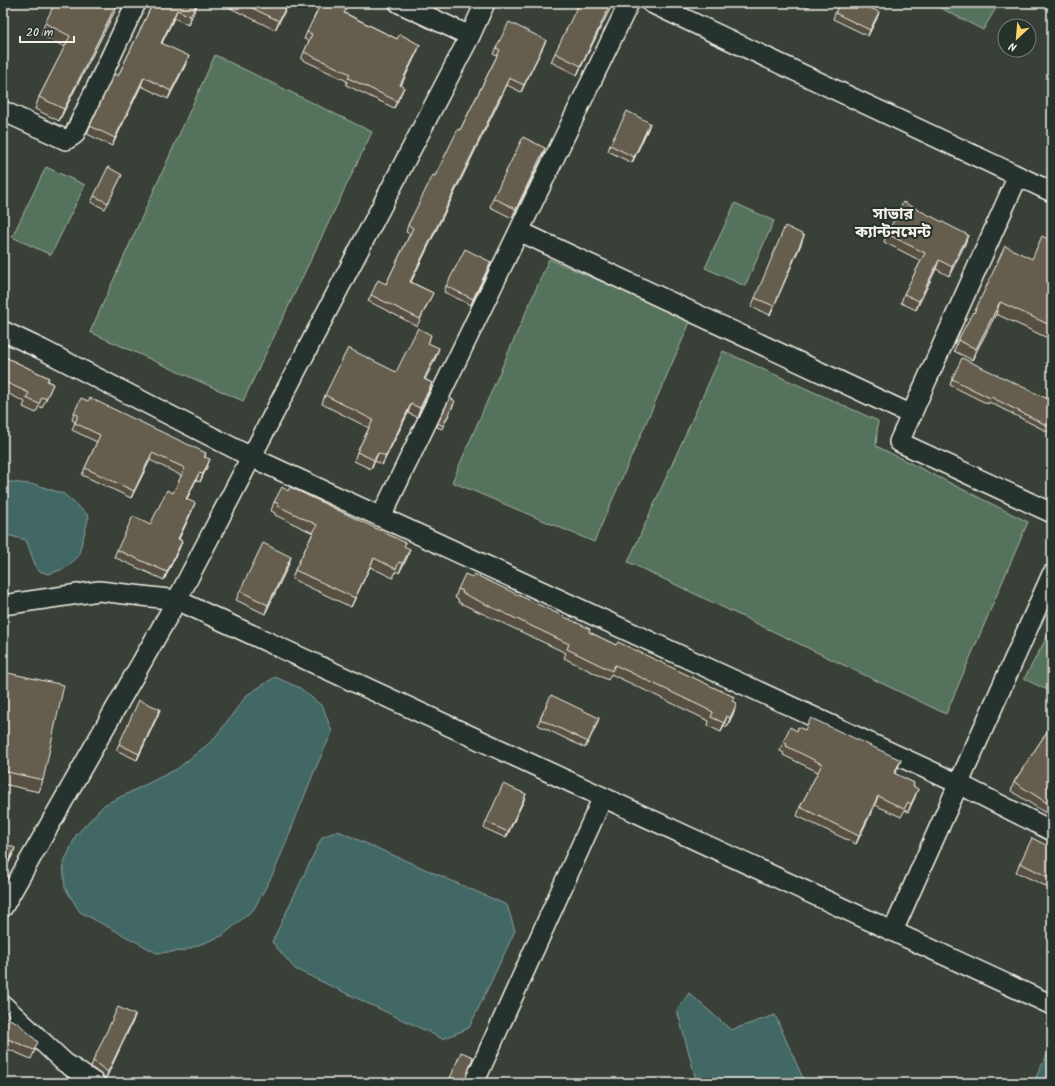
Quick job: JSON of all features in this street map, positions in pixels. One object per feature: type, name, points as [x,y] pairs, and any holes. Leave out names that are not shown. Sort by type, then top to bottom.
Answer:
[{"type":"street","points":[[3,111],[66,140],[74,135],[136,3]]},
{"type":"street","points":[[399,3],[470,36]]},
{"type":"street","points":[[3,907],[177,600],[470,36],[485,3]]},
{"type":"street","points":[[381,516],[629,3]]},
{"type":"street","points":[[651,3],[1052,192]]},
{"type":"street","points":[[1018,176],[899,442],[1052,513]]},
{"type":"street","points":[[519,230],[912,415]]},
{"type":"street","points":[[3,331],[251,457],[959,784],[1052,831]]},
{"type":"street","points":[[893,932],[1052,574]]},
{"type":"street","points":[[3,605],[99,591],[177,600],[1052,1005]]},
{"type":"street","points":[[474,1083],[603,797]]},
{"type":"street","points":[[3,1005],[64,1062],[95,1083]]},
{"type":"green space","points":[[931,3],[999,3],[983,30]]},
{"type":"green space","points":[[215,55],[372,132],[243,401],[90,332]]},
{"type":"green space","points":[[46,167],[85,185],[51,255],[12,237]]},
{"type":"green space","points":[[735,203],[774,221],[745,286],[705,268]]},
{"type":"green space","points":[[549,259],[691,320],[594,542],[452,482]]},
{"type":"green space","points":[[723,351],[878,421],[876,446],[1028,522],[946,714],[628,562]]},
{"type":"green space","points":[[1052,628],[1052,692],[1024,679]]},
{"type":"water","points":[[3,481],[37,485],[64,494],[89,516],[78,557],[64,569],[48,574],[37,570],[26,540],[3,534]]},
{"type":"water","points":[[275,677],[300,688],[323,707],[332,732],[314,772],[275,870],[254,909],[222,936],[183,951],[157,953],[80,912],[65,888],[63,865],[76,835],[104,805],[177,769],[213,740],[247,695]]},
{"type":"water","points":[[338,831],[507,905],[515,931],[469,1028],[443,1039],[295,969],[272,942],[322,837]]},
{"type":"water","points":[[689,993],[731,1030],[775,1015],[805,1083],[697,1083],[677,1010]]},
{"type":"water","points":[[1052,1045],[1052,1083],[1033,1083]]},
{"type":"building","points":[[55,3],[117,3],[64,109],[39,97],[70,36],[45,23]]},
{"type":"building","points":[[153,3],[197,3],[190,16],[177,10],[161,43],[189,56],[171,91],[144,77],[115,138],[90,126],[114,74],[118,76]]},
{"type":"building","points":[[242,3],[288,3],[279,21]]},
{"type":"building","points":[[321,3],[340,3],[347,6],[344,13],[397,39],[400,34],[420,45],[400,85],[404,87],[397,101],[348,78],[350,74],[304,52],[312,34],[307,32]]},
{"type":"building","points":[[579,3],[611,3],[581,66],[555,53]]},
{"type":"building","points":[[840,3],[860,3],[879,12],[870,30],[835,13]]},
{"type":"building","points":[[509,22],[546,40],[524,85],[509,78],[410,282],[433,293],[420,319],[371,295],[378,280],[386,284],[413,228],[408,225],[433,175],[435,176],[458,129],[460,130],[500,50],[496,48]]},
{"type":"building","points":[[627,111],[650,123],[634,157],[610,145]]},
{"type":"building","points":[[523,137],[545,148],[516,209],[493,198]]},
{"type":"building","points":[[108,167],[122,175],[108,203],[94,196]]},
{"type":"building","points":[[903,202],[968,235],[952,267],[939,260],[919,301],[904,294],[925,253],[887,234]]},
{"type":"building","points":[[785,226],[804,235],[774,306],[755,298]]},
{"type":"building","points":[[1042,236],[1052,241],[1052,326],[1000,302],[976,349],[958,340],[973,312],[974,313],[1005,246],[1032,259]]},
{"type":"building","points":[[465,249],[491,262],[473,299],[446,286]]},
{"type":"building","points":[[418,328],[431,335],[428,343],[439,348],[424,379],[432,383],[420,408],[411,404],[386,456],[378,453],[374,460],[357,452],[373,420],[325,395],[348,348],[396,372]]},
{"type":"building","points":[[3,356],[49,378],[47,381],[53,384],[46,399],[42,397],[39,404],[26,398],[29,393],[3,381]]},
{"type":"building","points":[[962,358],[1052,401],[1052,428],[952,379]]},
{"type":"building","points":[[81,398],[88,401],[90,398],[206,453],[204,457],[210,459],[203,474],[199,473],[186,499],[195,503],[178,539],[182,541],[167,572],[117,550],[133,516],[150,525],[167,490],[173,493],[185,468],[152,453],[134,491],[85,468],[100,435],[75,423],[78,415],[74,413]]},
{"type":"building","points":[[450,398],[455,401],[443,426],[438,423]]},
{"type":"building","points":[[282,487],[288,491],[290,487],[406,543],[404,546],[410,549],[403,563],[399,562],[396,569],[374,558],[355,598],[295,570],[317,525],[278,506],[279,504],[274,502]]},
{"type":"building","points":[[263,543],[291,557],[268,605],[240,591]]},
{"type":"building","points":[[465,574],[472,577],[474,574],[590,629],[589,632],[616,645],[618,642],[734,697],[732,701],[737,703],[730,718],[727,716],[724,723],[711,717],[713,712],[615,665],[612,671],[567,649],[569,644],[462,593],[463,591],[458,589]]},
{"type":"building","points":[[3,672],[64,685],[43,780],[3,771]]},
{"type":"building","points":[[551,695],[599,718],[588,742],[540,719]]},
{"type":"building","points":[[139,700],[160,709],[139,754],[119,744]]},
{"type":"building","points":[[811,718],[901,760],[894,773],[914,783],[913,786],[918,789],[911,804],[908,802],[904,809],[878,796],[859,836],[800,807],[822,764],[786,746],[787,744],[783,742],[790,727],[797,731],[798,727],[805,730]]},
{"type":"building","points":[[1052,724],[1052,806],[1014,782]]},
{"type":"building","points":[[503,784],[526,794],[508,832],[486,822]]},
{"type":"building","points":[[1032,838],[1052,848],[1052,879],[1020,863]]},
{"type":"building","points":[[3,842],[15,848],[3,873]]},
{"type":"building","points":[[118,1007],[135,1015],[108,1072],[93,1061]]},
{"type":"building","points":[[3,1008],[9,1015],[7,1018],[18,1023],[38,1042],[34,1050],[3,1037]]},
{"type":"building","points":[[461,1052],[473,1057],[464,1083],[448,1083]]},
{"type":"district","name":"সাভার ক্যান্টনমেন্ট","points":[[893,222]]}]
